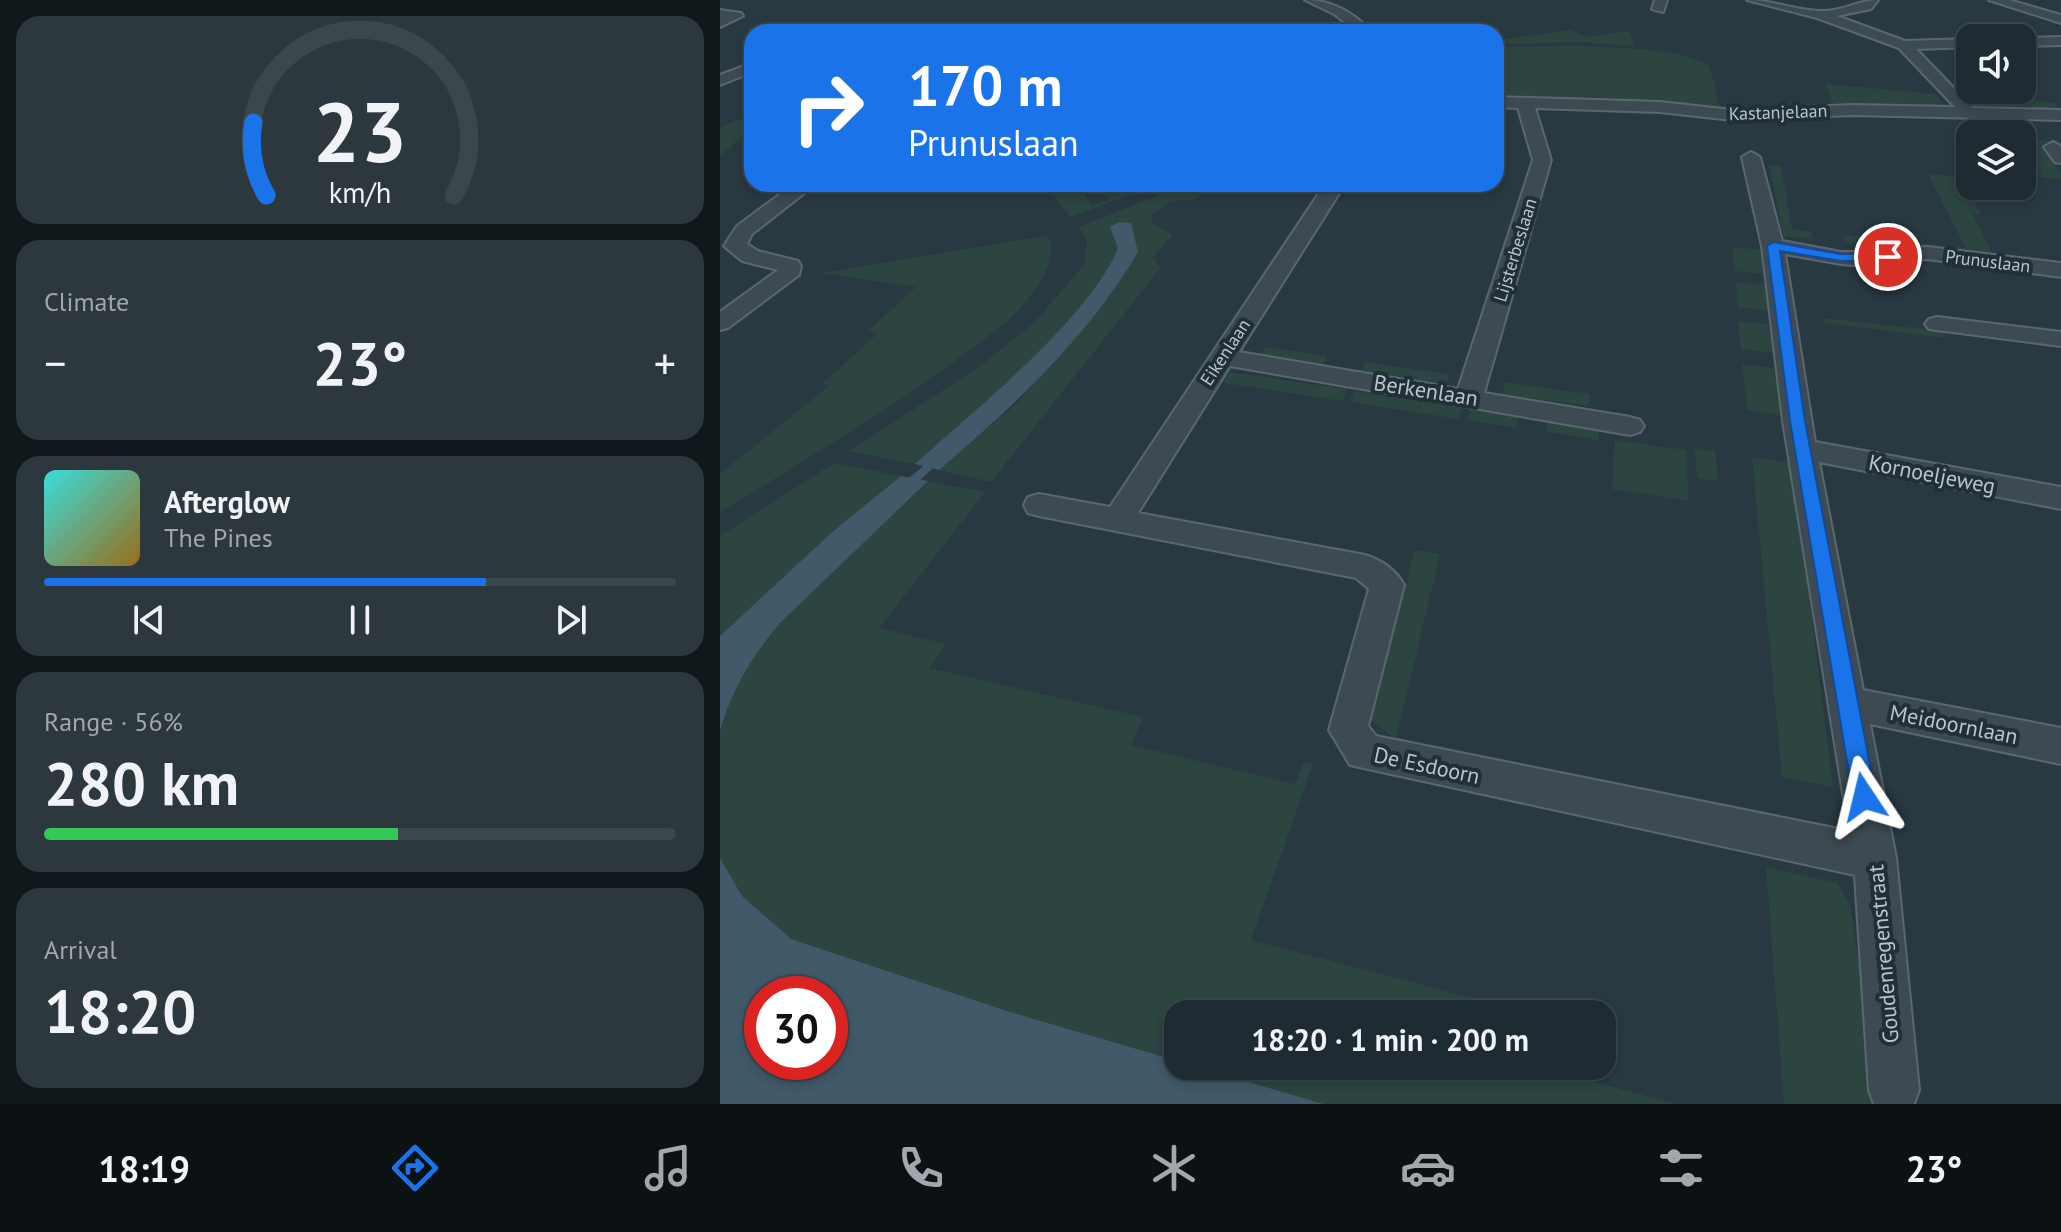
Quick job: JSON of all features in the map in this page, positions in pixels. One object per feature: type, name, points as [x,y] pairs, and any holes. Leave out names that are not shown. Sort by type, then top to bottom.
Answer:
[{"type":"street","points":[[1311,0],[1336,9],[1355,24]]},
{"type":"street","points":[[1753,0],[1821,15],[1904,45],[1956,43]]},
{"type":"street","points":[[1995,0],[2061,19]]},
{"type":"street","points":[[1821,15],[1866,6],[1872,1]]},
{"type":"street","points":[[1801,10],[1801,26]]},
{"type":"street","points":[[720,14],[736,16],[720,23]]},
{"type":"street","points":[[2036,46],[2061,41]]},
{"type":"street","points":[[1904,45],[1968,112]]},
{"type":"street","points":[[720,61],[744,65]]},
{"type":"street","points":[[720,80],[744,70]]},
{"type":"street","name":"Kastanjelaan","points":[[1504,102],[1660,107],[1769,116],[1805,110],[2061,115]]},
{"type":"street","name":"Lijsterbeslaan","points":[[1469,397],[1542,160],[1525,103]]},
{"type":"street","name":"Goudenregenstraat","points":[[1751,157],[1773,246],[1804,450],[1875,858],[1894,1090]]},
{"type":"street","points":[[720,323],[788,275],[790,266],[750,256],[735,246],[744,230],[795,192]]},
{"type":"street","name":"Eikenlaan","points":[[1117,521],[1330,192]]},
{"type":"street","name":"Prunuslaan","points":[[1773,246],[1841,258],[1927,253],[2061,270]]},
{"type":"street","points":[[1937,324],[2061,339]]},
{"type":"street","name":"Berkenlaan","points":[[1222,357],[1630,426]]},
{"type":"street","name":"Kornoeljeweg","points":[[1804,450],[2061,498]]},
{"type":"street","name":"De Esdoorn","points":[[1039,505],[1365,567],[1387,585],[1348,730],[1364,752],[1875,858]]},
{"type":"street","name":"Meidoornlaan","points":[[1848,703],[2061,746]]},
{"type":"green space","points":[[1571,30],[1586,37],[1630,31],[1634,46],[1581,42],[1504,44],[1504,39]]},
{"type":"green space","points":[[1504,47],[1629,48],[1683,55],[1710,67],[1718,102],[1724,110],[1657,101],[1504,96]]},
{"type":"green space","points":[[1826,84],[1936,94],[1942,102],[1932,107],[1832,103]]},
{"type":"green space","points":[[2036,101],[2055,103],[2058,108],[2019,110],[1977,104],[2036,104]]},
{"type":"green space","points":[[738,119],[744,120],[744,136],[720,156],[720,128]]},
{"type":"green space","points":[[2036,140],[2047,141],[2051,145],[2040,145],[2061,172],[2061,179],[2036,177],[2036,174],[2043,175],[2036,164]]},
{"type":"green space","points":[[1769,165],[1781,166],[1792,229],[1811,231],[1812,239],[1784,236]]},
{"type":"green space","points":[[1928,174],[1956,176],[1956,200],[1974,200],[1981,214],[1973,214],[1995,259],[1869,254],[1867,245],[1846,242],[1844,235],[1966,248]]},
{"type":"green space","points":[[1051,192],[1082,192],[1092,205],[1109,200],[1102,192],[1138,192],[1070,217]]},
{"type":"green space","points":[[1167,192],[1203,192],[1197,199],[1169,202],[1152,215],[1153,224],[1173,235],[1152,258],[1161,267],[991,482],[939,470],[1016,404],[1126,272],[1118,248],[1103,276],[1056,334],[915,464],[849,451],[976,369],[1033,324],[1085,264],[1087,240],[1079,227]]},
{"type":"green space","points":[[1045,236],[1049,238],[1050,255],[1043,278],[1028,299],[1000,327],[892,405],[720,512],[720,474],[829,386],[822,384],[877,334],[867,332],[916,287],[821,273]]},
{"type":"green space","points":[[1732,247],[1764,250],[1768,274],[1735,271]]},
{"type":"green space","points":[[1736,282],[1769,286],[1771,311],[1738,307]]},
{"type":"green space","points":[[1822,318],[1943,331],[1946,338],[1823,323]]},
{"type":"green space","points":[[1738,321],[1772,325],[1777,353],[1741,349]]},
{"type":"green space","points":[[1265,347],[1327,356],[1321,367],[1258,358]]},
{"type":"green space","points":[[1365,362],[1449,374],[1445,386],[1360,374]]},
{"type":"green space","points":[[1742,364],[1779,369],[1784,416],[1747,410]]},
{"type":"green space","points":[[1230,372],[1347,389],[1342,401],[1224,383]]},
{"type":"green space","points":[[1505,382],[1590,394],[1589,406],[1502,394]]},
{"type":"green space","points":[[1354,391],[1462,408],[1459,419],[1350,402]]},
{"type":"green space","points":[[1471,408],[1519,415],[1516,428],[1468,420]]},
{"type":"green space","points":[[1548,420],[1599,427],[1599,440],[1546,432]]},
{"type":"green space","points":[[1615,440],[1687,450],[1688,501],[1612,489]]},
{"type":"green space","points":[[1695,448],[1715,451],[1718,481],[1697,478]]},
{"type":"green space","points":[[1752,457],[1792,463],[1833,787],[1782,777]]},
{"type":"green space","points":[[834,463],[901,476],[831,533],[720,636],[720,536]]},
{"type":"green space","points":[[928,481],[985,492],[879,628],[946,644],[929,668],[1143,717],[1131,745],[1295,784],[1304,762],[1313,764],[1251,940],[1481,1000],[1164,1000],[1164,1057],[1010,1012],[791,939],[742,896],[720,858],[720,731],[729,698],[758,649],[780,623]]},
{"type":"green space","points":[[1415,550],[1440,554],[1396,739],[1370,720]]},
{"type":"green space","points":[[1766,867],[1837,883],[1850,905],[1880,1104],[1784,1104]]},
{"type":"green space","points":[[1242,1080],[1586,1080],[1677,1104],[1324,1104]]},
{"type":"water","points":[[1119,222],[1131,223],[1138,252],[1073,342],[994,422],[939,470],[915,464],[1028,362],[1082,304],[1103,276],[1118,248],[1110,227]]},
{"type":"water","points":[[901,476],[928,481],[780,623],[744,674],[730,701],[720,731],[720,636],[831,533]]},
{"type":"water","points":[[720,858],[742,896],[791,939],[1010,1012],[1164,1057],[1164,1080],[1242,1080],[1324,1104],[720,1104]]},
{"type":"waterway","points":[[904,488],[940,457]]},
{"type":"route","points":[[1864,797],[1797,421],[1773,246],[1841,258],[1888,257]]}]
